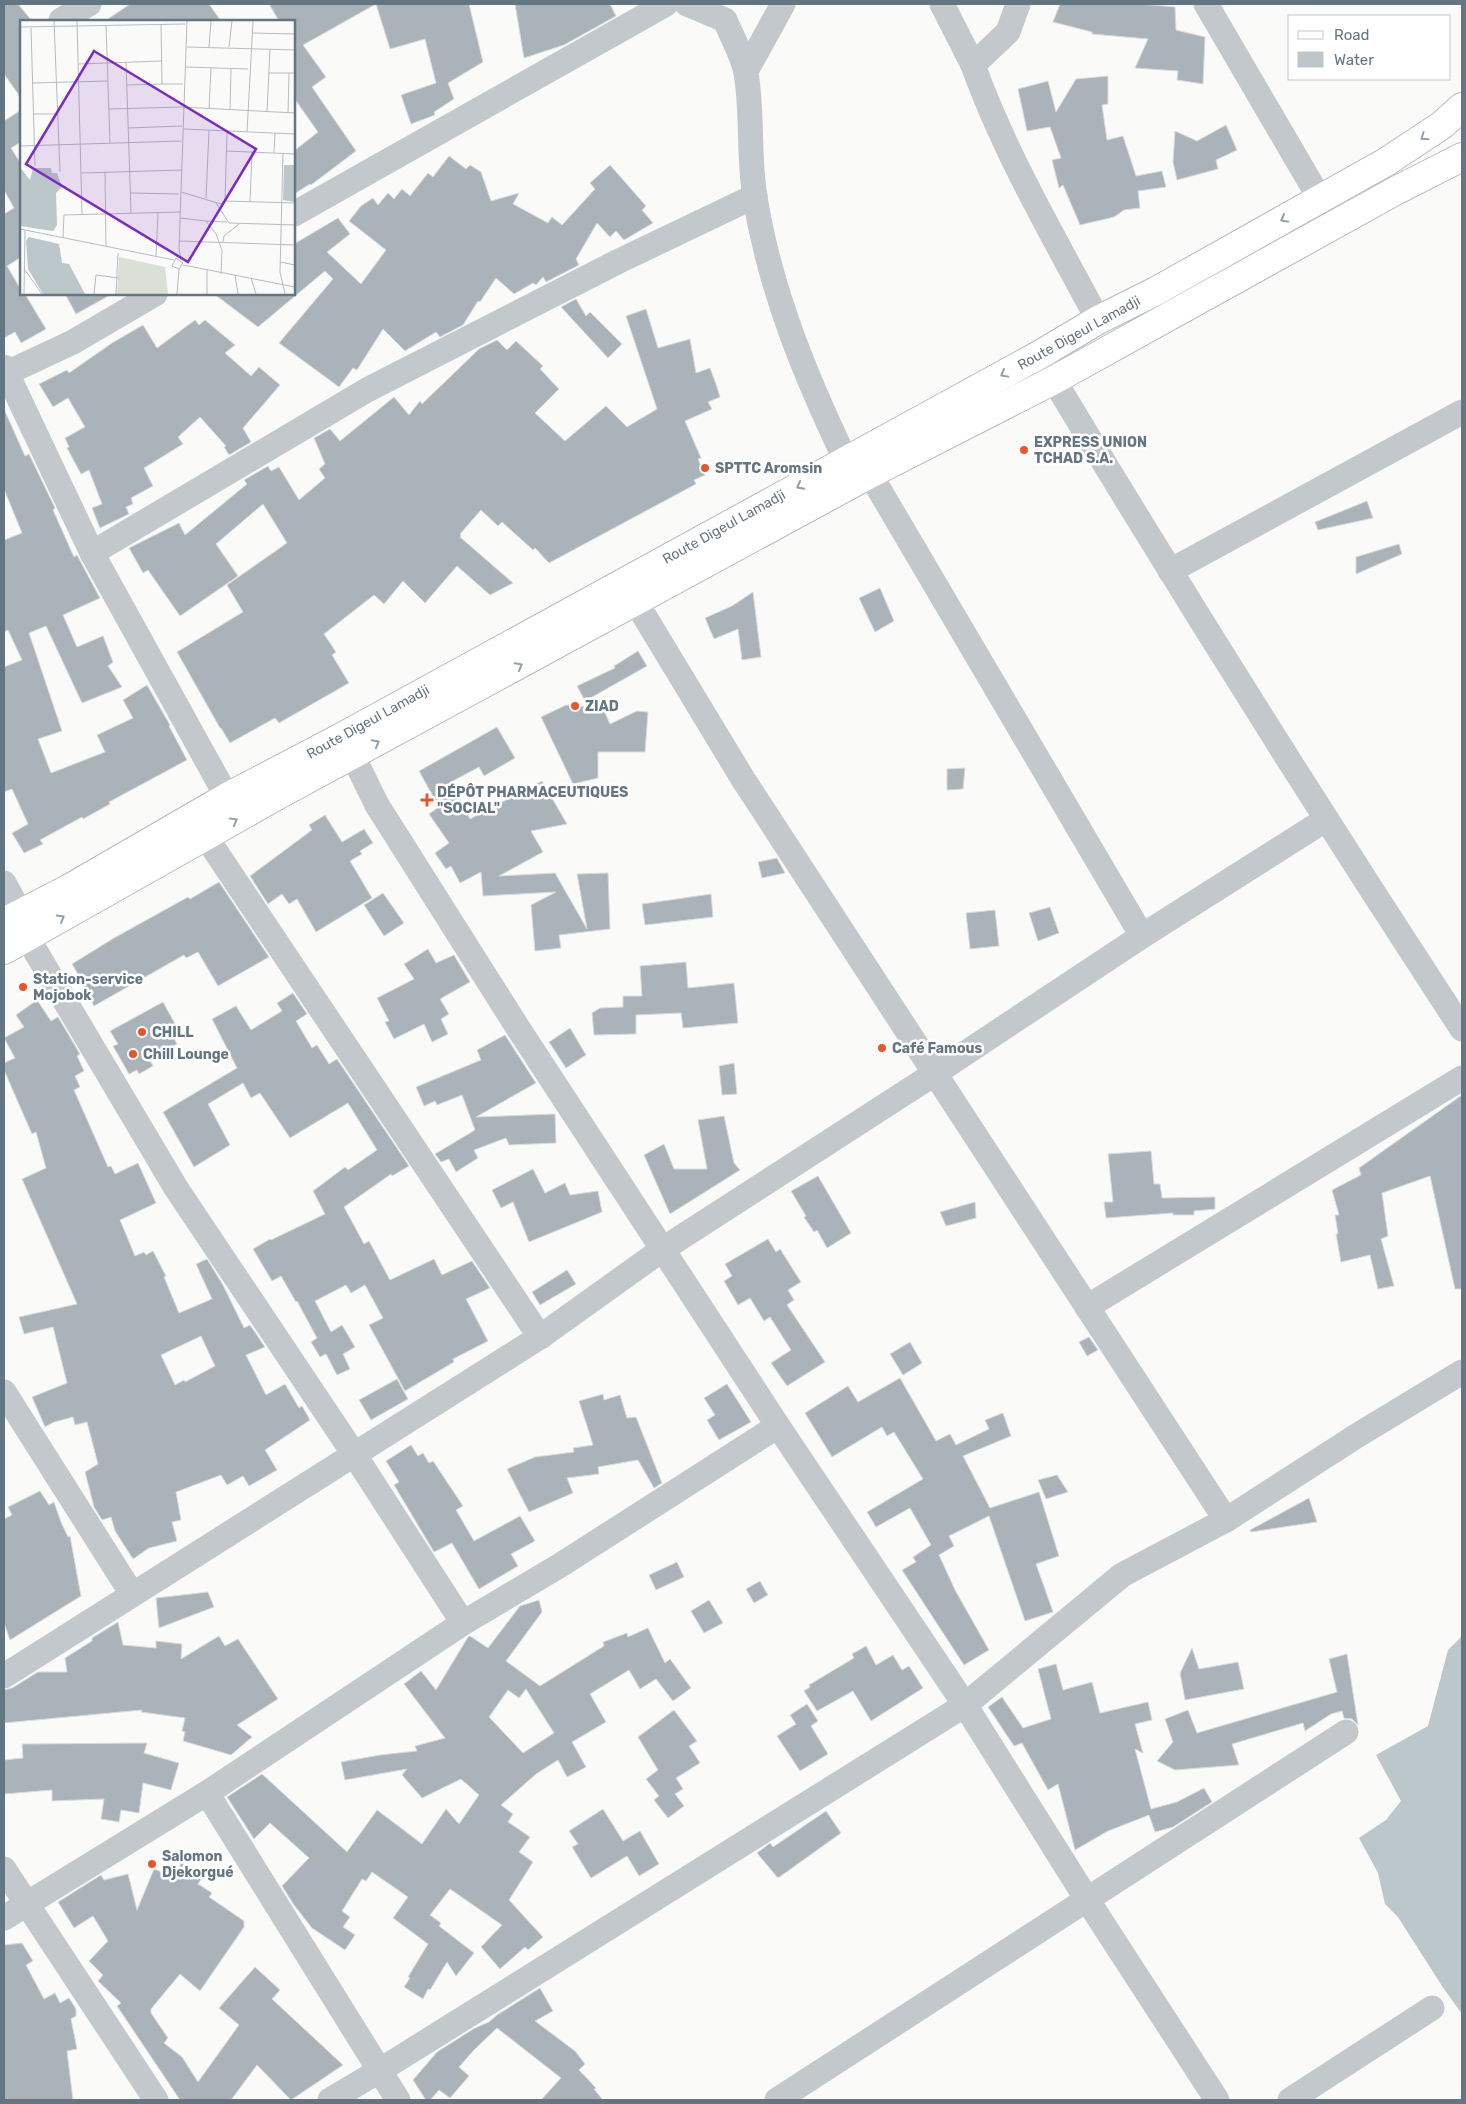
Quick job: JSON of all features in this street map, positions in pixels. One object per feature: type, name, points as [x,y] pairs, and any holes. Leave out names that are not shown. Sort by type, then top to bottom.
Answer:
[{"type":"main road","name":"Route Digeul Lamadji","points":[[17,924],[68,889],[228,797],[338,739],[630,592],[846,461],[1386,162],[1442,125],[1462,106]]},
{"type":"main road","points":[[4,950],[17,924],[206,837],[280,794],[353,756],[630,592],[870,474],[1054,380],[1397,190],[1462,157]]},
{"type":"street","points":[[58,15],[89,4]]},
{"type":"street","points":[[295,213],[666,4]]},
{"type":"street","points":[[687,4],[725,20],[746,71],[754,196],[768,261],[793,342],[816,398],[846,461]]},
{"type":"street","points":[[746,71],[784,4]]},
{"type":"street","points":[[942,4],[973,66],[990,109],[1039,210],[1098,320]]},
{"type":"street","points":[[973,66],[1008,32],[1018,4]]},
{"type":"street","points":[[1206,4],[1320,199]]},
{"type":"street","points":[[92,553],[367,390],[617,262],[754,196]]},
{"type":"street","points":[[153,295],[73,342],[6,370],[92,553],[228,797]]},
{"type":"street","points":[[1039,355],[1170,571],[1326,820],[1462,1029]]},
{"type":"street","points":[[1170,571],[1462,412]]},
{"type":"street","points":[[870,474],[1142,936]]},
{"type":"street","points":[[630,592],[743,780],[1226,1520]]},
{"type":"street","points":[[353,756],[377,805],[512,1020],[778,1426],[965,1705],[1216,2100]]},
{"type":"street","points":[[4,1676],[540,1337],[663,1249],[934,1074],[1142,936],[1326,820]]},
{"type":"street","points":[[206,837],[540,1337]]},
{"type":"street","points":[[4,883],[17,924],[176,1188],[354,1454],[463,1623]]},
{"type":"street","points":[[1087,1307],[1462,1078]]},
{"type":"street","points":[[330,2100],[380,2071],[965,1705],[1122,1576],[1226,1520],[1358,1435],[1462,1372]]},
{"type":"street","points":[[4,1392],[132,1594]]},
{"type":"street","points":[[4,1918],[207,1793],[463,1623],[559,1566],[778,1426]]},
{"type":"street","points":[[777,2100],[804,2093],[1088,1901],[1346,1732]]},
{"type":"street","points":[[207,1793],[398,2100]]},
{"type":"street","points":[[4,1869],[156,2100]]},
{"type":"street","points":[[1290,2100],[1432,2008]]},
{"type":"water","points":[[1462,1636],[1462,2014],[1398,1917],[1385,1904],[1378,1873],[1359,1838],[1386,1820],[1401,1801],[1376,1755],[1428,1726],[1448,1650]]},
{"type":"building","points":[[4,4],[18,4],[31,20],[20,20],[20,97],[4,74]]},
{"type":"building","points":[[130,4],[209,4],[220,20],[106,20]]},
{"type":"building","points":[[269,4],[376,4],[303,45],[326,77],[312,87],[356,151],[311,185],[295,193],[295,150],[318,132],[295,99],[295,20],[278,20]]},
{"type":"building","points":[[376,4],[469,4],[483,62],[448,83],[454,99],[434,112],[435,115],[411,124],[401,95],[436,83],[425,39],[390,49]]},
{"type":"building","points":[[515,4],[610,4],[616,16],[564,45],[524,58]]},
{"type":"building","points":[[1060,4],[1141,4],[1175,7],[1176,30],[1205,37],[1203,84],[1177,80],[1178,71],[1135,68],[1148,39],[1092,34],[1092,32],[1053,22]]},
{"type":"building","points":[[1108,76],[1108,104],[1102,105],[1107,140],[1123,136],[1136,176],[1162,171],[1166,187],[1138,191],[1140,208],[1124,210],[1114,217],[1080,225],[1063,185],[1059,188],[1052,160],[1061,158],[1050,127],[1027,131],[1018,89],[1048,81],[1056,112],[1076,79]]},
{"type":"building","points":[[20,111],[20,143],[11,148],[20,162],[20,258],[7,266],[20,288],[20,295],[26,295],[46,329],[21,343],[15,332],[4,338],[4,214],[14,208],[4,190],[4,121]]},
{"type":"building","points":[[1226,125],[1237,150],[1216,160],[1218,169],[1177,180],[1173,162],[1175,131],[1197,141]]},
{"type":"building","points":[[449,156],[466,169],[470,165],[481,172],[491,201],[519,193],[513,204],[548,223],[552,217],[562,225],[595,189],[590,183],[610,165],[646,206],[642,210],[653,223],[624,240],[616,231],[610,237],[597,223],[576,259],[579,265],[546,282],[543,277],[536,285],[533,283],[514,294],[496,278],[480,302],[478,301],[463,325],[440,337],[436,332],[405,351],[383,329],[357,370],[353,368],[339,387],[279,343],[333,279],[325,271],[258,327],[215,295],[295,295],[295,243],[338,218],[350,234],[327,252],[361,284],[386,250],[349,221],[361,206],[373,198],[378,205],[388,193],[394,199],[402,189],[410,196],[428,173],[433,177]]},
{"type":"building","points":[[66,295],[110,295],[76,314]]},
{"type":"building","points":[[576,299],[586,316],[590,312],[622,344],[608,358],[561,307]]},
{"type":"building","points":[[646,309],[658,348],[690,339],[696,373],[710,368],[716,384],[720,397],[708,402],[712,409],[685,421],[701,458],[698,459],[705,475],[694,480],[696,484],[549,563],[535,548],[533,550],[502,522],[498,526],[481,510],[460,534],[460,537],[513,583],[490,595],[457,566],[425,603],[403,581],[384,604],[374,595],[324,634],[336,652],[332,655],[349,683],[279,723],[275,718],[230,743],[177,652],[243,612],[227,585],[287,543],[263,504],[216,544],[238,576],[180,616],[148,570],[143,573],[129,548],[179,523],[185,535],[247,484],[244,480],[268,466],[271,471],[279,467],[299,500],[325,478],[319,469],[325,464],[314,438],[330,429],[340,441],[394,397],[409,415],[420,401],[422,404],[479,349],[497,340],[507,350],[516,341],[543,366],[540,369],[559,389],[535,413],[565,441],[606,406],[627,427],[657,409],[626,316]]},
{"type":"building","points":[[195,320],[199,325],[205,320],[235,345],[225,353],[251,376],[259,367],[280,385],[243,428],[251,442],[229,455],[224,447],[226,446],[200,417],[178,437],[183,444],[144,468],[153,486],[131,498],[133,504],[126,507],[129,514],[100,528],[92,508],[102,504],[89,470],[81,474],[67,448],[69,447],[65,438],[85,427],[68,398],[53,407],[39,384],[67,370],[69,373],[112,343],[143,325],[157,348]]},
{"type":"building","points":[[4,409],[25,456],[29,454],[55,508],[53,510],[74,557],[77,555],[100,598],[63,615],[77,647],[103,636],[113,662],[108,666],[122,687],[82,703],[46,626],[29,633],[62,731],[38,739],[51,773],[105,752],[97,735],[133,718],[123,700],[147,685],[187,760],[109,802],[110,804],[83,819],[82,817],[40,840],[43,844],[24,853],[12,833],[28,824],[12,789],[4,792],[4,667],[22,660],[8,630],[4,632],[4,540],[22,533],[4,489]]},
{"type":"building","points":[[1367,501],[1373,518],[1318,530],[1315,522]]},
{"type":"building","points":[[1399,544],[1402,554],[1356,574],[1356,557]]},
{"type":"building","points":[[880,588],[894,621],[875,632],[859,598]]},
{"type":"building","points":[[753,592],[761,657],[742,660],[738,629],[714,639],[705,618],[732,606]]},
{"type":"building","points":[[638,651],[647,666],[585,701],[577,686],[615,668],[614,666]]},
{"type":"building","points":[[566,705],[603,708],[610,724],[637,711],[648,712],[645,752],[598,752],[598,778],[573,784],[541,717]]},
{"type":"building","points":[[497,727],[515,758],[484,776],[479,767],[451,782],[470,819],[542,781],[567,824],[531,831],[543,852],[499,876],[555,873],[587,929],[577,874],[608,873],[610,929],[559,935],[561,948],[535,951],[531,905],[556,892],[483,896],[481,872],[460,883],[451,866],[446,869],[435,853],[449,843],[429,814],[439,807],[419,771]]},
{"type":"building","points":[[965,768],[963,789],[947,790],[947,769]]},
{"type":"building","points":[[325,815],[342,842],[364,829],[373,843],[360,851],[362,854],[350,861],[372,898],[316,932],[297,899],[289,904],[282,894],[268,904],[250,876],[312,830],[309,825]]},
{"type":"building","points":[[777,858],[785,873],[762,878],[758,862]]},
{"type":"building","points":[[219,882],[269,957],[218,986],[198,952],[186,958],[184,955],[94,1006],[72,964],[114,938]]},
{"type":"building","points":[[383,893],[404,923],[384,936],[364,905]]},
{"type":"building","points":[[711,894],[713,917],[645,925],[642,904]]},
{"type":"building","points":[[1050,907],[1059,933],[1038,941],[1029,913]]},
{"type":"building","points":[[995,910],[999,946],[970,949],[966,913]]},
{"type":"building","points":[[428,949],[436,963],[454,955],[470,982],[440,999],[449,1014],[441,1019],[448,1034],[432,1042],[424,1024],[394,1039],[385,1022],[389,1021],[377,998],[414,979],[404,964]]},
{"type":"building","points":[[686,962],[688,988],[734,983],[738,1023],[683,1028],[681,1013],[636,1015],[636,1034],[594,1035],[592,1013],[600,1008],[623,1007],[623,996],[642,996],[640,966]]},
{"type":"building","points":[[293,993],[307,1014],[296,1021],[312,1048],[317,1045],[329,1064],[337,1059],[409,1166],[392,1176],[391,1174],[344,1207],[364,1244],[369,1241],[390,1280],[434,1259],[442,1275],[472,1261],[490,1288],[466,1299],[488,1341],[453,1359],[454,1362],[405,1391],[369,1325],[383,1318],[365,1285],[351,1293],[346,1285],[315,1301],[331,1332],[342,1325],[355,1347],[343,1354],[350,1369],[337,1375],[326,1354],[320,1357],[311,1342],[317,1338],[281,1276],[272,1281],[253,1249],[270,1239],[325,1214],[313,1191],[345,1167],[348,1170],[377,1150],[348,1103],[290,1138],[260,1093],[251,1098],[243,1083],[208,1104],[230,1145],[194,1167],[163,1112],[237,1068],[212,1019],[236,1006],[251,1030],[282,1011],[277,1003]]},
{"type":"building","points":[[37,1000],[51,1021],[58,1017],[80,1054],[77,1056],[84,1071],[75,1076],[80,1087],[74,1090],[108,1167],[111,1166],[115,1174],[138,1163],[156,1203],[120,1220],[135,1256],[144,1252],[146,1255],[153,1251],[166,1276],[164,1277],[179,1313],[212,1299],[196,1264],[207,1259],[223,1285],[244,1328],[250,1325],[265,1347],[246,1355],[266,1395],[285,1384],[299,1408],[302,1406],[310,1420],[265,1450],[277,1470],[249,1486],[243,1476],[227,1485],[221,1475],[176,1492],[181,1520],[172,1522],[177,1541],[149,1548],[133,1559],[115,1531],[111,1517],[102,1520],[94,1507],[85,1472],[98,1464],[87,1422],[75,1425],[73,1417],[54,1422],[45,1427],[32,1397],[67,1383],[53,1327],[24,1334],[19,1317],[77,1304],[22,1179],[46,1168],[36,1132],[32,1134],[4,1070],[4,1063],[15,1058],[4,1038],[24,1027],[16,1015]],"holes":[[[201,1336],[215,1366],[185,1382],[184,1380],[175,1385],[161,1355]]]},
{"type":"building","points":[[163,1002],[179,1031],[172,1035],[177,1044],[149,1059],[153,1066],[139,1074],[137,1070],[129,1074],[113,1046],[118,1044],[110,1031]]},
{"type":"building","points":[[570,1028],[586,1055],[566,1068],[549,1042]]},
{"type":"building","points":[[505,1035],[536,1083],[476,1117],[555,1114],[556,1143],[509,1145],[506,1138],[474,1150],[478,1158],[456,1172],[449,1159],[441,1162],[435,1154],[475,1130],[462,1095],[437,1105],[435,1101],[424,1106],[416,1087],[481,1060],[477,1050]]},
{"type":"building","points":[[734,1063],[737,1094],[722,1095],[719,1066]]},
{"type":"building","points":[[1462,1095],[1462,1289],[1455,1289],[1430,1176],[1382,1193],[1388,1236],[1381,1239],[1394,1286],[1378,1289],[1370,1255],[1341,1262],[1335,1215],[1339,1215],[1332,1190],[1361,1175],[1359,1168]]},
{"type":"building","points":[[724,1116],[734,1163],[740,1170],[670,1214],[644,1155],[664,1144],[674,1169],[707,1169],[698,1120]]},
{"type":"building","points":[[1151,1151],[1154,1184],[1160,1184],[1162,1198],[1215,1197],[1215,1209],[1194,1211],[1194,1215],[1173,1215],[1173,1213],[1106,1218],[1104,1202],[1113,1202],[1108,1154]]},
{"type":"building","points":[[533,1169],[545,1193],[565,1183],[570,1195],[598,1191],[602,1212],[529,1242],[513,1202],[501,1208],[492,1190]]},
{"type":"building","points":[[818,1176],[851,1233],[827,1248],[817,1230],[814,1232],[804,1217],[806,1216],[791,1191]]},
{"type":"building","points":[[975,1202],[976,1218],[946,1226],[940,1212]]},
{"type":"building","points":[[768,1239],[776,1252],[780,1249],[801,1282],[788,1290],[794,1300],[787,1305],[825,1362],[787,1386],[771,1363],[791,1350],[770,1317],[764,1321],[750,1298],[738,1305],[724,1281],[732,1276],[725,1264]]},
{"type":"building","points":[[567,1270],[576,1284],[540,1305],[532,1292]]},
{"type":"building","points":[[1089,1337],[1098,1350],[1087,1356],[1079,1342]]},
{"type":"building","points":[[910,1342],[922,1363],[903,1375],[890,1354]]},
{"type":"building","points":[[900,1378],[936,1441],[950,1434],[956,1445],[989,1429],[985,1420],[1003,1413],[1011,1436],[963,1456],[990,1508],[1039,1492],[1059,1556],[1036,1564],[1053,1612],[1025,1621],[989,1516],[949,1536],[954,1546],[939,1555],[955,1590],[989,1650],[964,1665],[902,1570],[916,1562],[913,1557],[931,1545],[910,1508],[876,1527],[867,1512],[923,1479],[894,1432],[887,1436],[882,1427],[832,1457],[805,1413],[848,1386],[858,1402]]},
{"type":"building","points":[[397,1379],[408,1399],[371,1420],[359,1400]]},
{"type":"building","points":[[727,1384],[751,1422],[719,1440],[707,1420],[715,1415],[704,1398]]},
{"type":"building","points":[[603,1394],[604,1400],[620,1395],[627,1418],[636,1417],[662,1483],[654,1488],[638,1460],[598,1467],[599,1474],[567,1478],[573,1493],[529,1512],[507,1469],[535,1457],[574,1452],[573,1448],[593,1445],[579,1401]]},
{"type":"building","points":[[411,1445],[418,1456],[423,1453],[429,1463],[433,1461],[463,1506],[456,1510],[474,1541],[520,1516],[535,1541],[511,1554],[518,1566],[479,1589],[452,1543],[434,1552],[394,1485],[399,1482],[386,1461]]},
{"type":"building","points":[[1057,1475],[1068,1492],[1046,1499],[1038,1480]]},
{"type":"building","points":[[40,1491],[49,1505],[54,1502],[68,1537],[70,1536],[81,1596],[10,1640],[4,1623],[4,1519],[12,1515],[8,1507]]},
{"type":"building","points":[[1309,1498],[1317,1522],[1251,1532],[1250,1530]]},
{"type":"building","points":[[677,1562],[684,1577],[656,1590],[649,1575]]},
{"type":"building","points":[[760,1581],[768,1595],[754,1603],[746,1589]]},
{"type":"building","points":[[208,1592],[214,1607],[159,1628],[156,1598]]},
{"type":"building","points":[[539,1600],[542,1612],[506,1661],[540,1686],[604,1646],[603,1642],[627,1633],[628,1637],[648,1628],[665,1663],[670,1659],[691,1688],[673,1701],[656,1679],[640,1689],[629,1670],[590,1694],[606,1722],[572,1742],[586,1767],[567,1777],[558,1760],[536,1774],[501,1805],[513,1814],[508,1822],[530,1837],[519,1852],[533,1862],[509,1900],[543,1937],[528,1950],[525,1947],[500,1969],[481,1947],[502,1925],[450,1889],[430,1915],[441,1923],[439,1926],[474,1953],[456,1976],[447,1962],[423,1999],[404,1987],[428,1944],[393,1918],[408,1897],[372,1872],[366,1881],[362,1879],[342,1911],[350,1917],[343,1927],[355,1935],[345,1950],[312,1928],[282,1886],[309,1858],[270,1823],[254,1839],[227,1797],[262,1774],[347,1852],[377,1810],[422,1844],[446,1809],[459,1824],[479,1795],[461,1779],[422,1798],[402,1775],[407,1769],[345,1780],[341,1762],[417,1751],[415,1746],[445,1738],[404,1684],[421,1671],[436,1690],[468,1637],[470,1636],[488,1648],[520,1606]],"holes":[[[526,1689],[554,1733],[523,1753],[489,1717],[508,1690],[519,1698]]]},
{"type":"building","points":[[709,1600],[723,1623],[704,1633],[691,1611]]},
{"type":"building","points":[[118,1622],[123,1645],[156,1648],[156,1641],[182,1644],[181,1659],[219,1636],[225,1646],[238,1639],[278,1699],[237,1725],[252,1737],[231,1755],[183,1741],[185,1732],[182,1731],[185,1718],[141,1712],[142,1710],[4,1723],[4,1690],[12,1688],[38,1672],[67,1672],[65,1658]]},
{"type":"building","points":[[866,1646],[876,1665],[893,1655],[902,1670],[909,1666],[923,1688],[871,1721],[853,1691],[817,1711],[804,1691],[810,1687],[809,1685],[854,1658],[852,1654]]},
{"type":"building","points":[[1192,1648],[1199,1669],[1238,1662],[1244,1689],[1185,1700],[1180,1673]]},
{"type":"building","points":[[1347,1654],[1358,1725],[1352,1719],[1344,1718],[1342,1711],[1331,1714],[1305,1731],[1303,1723],[1232,1744],[1239,1765],[1175,1770],[1157,1761],[1173,1742],[1165,1719],[1188,1710],[1197,1733],[1337,1692],[1329,1659]]},
{"type":"building","points":[[1056,1664],[1063,1690],[1092,1682],[1100,1713],[1148,1702],[1152,1720],[1135,1724],[1143,1753],[1135,1749],[1151,1809],[1177,1802],[1204,1788],[1212,1802],[1173,1827],[1155,1832],[1149,1815],[1108,1831],[1075,1850],[1058,1784],[1048,1790],[1022,1743],[1014,1746],[988,1707],[1002,1697],[1023,1728],[1051,1719],[1038,1669]]},
{"type":"building","points":[[807,1704],[818,1721],[811,1726],[828,1754],[800,1771],[777,1736],[796,1724],[790,1715]]},
{"type":"building","points":[[674,1710],[697,1741],[689,1746],[700,1763],[676,1778],[683,1789],[675,1794],[684,1806],[668,1818],[654,1800],[659,1796],[646,1779],[658,1770],[638,1737]]},
{"type":"building","points":[[147,1743],[144,1753],[179,1763],[171,1790],[143,1783],[139,1813],[121,1810],[119,1822],[101,1819],[104,1799],[52,1801],[52,1790],[4,1794],[4,1760],[23,1758],[22,1744]]},
{"type":"building","points":[[603,1809],[623,1841],[640,1831],[659,1864],[639,1876],[627,1856],[591,1878],[572,1847],[578,1844],[569,1831]]},
{"type":"building","points":[[826,1811],[841,1833],[778,1878],[757,1853],[770,1843],[773,1847]]},
{"type":"building","points":[[181,1863],[205,1873],[198,1884],[212,1893],[209,1897],[244,1921],[244,1927],[200,1991],[180,1974],[151,2009],[151,2013],[168,2038],[164,2043],[182,2057],[198,2082],[239,2025],[219,2008],[255,1967],[280,1990],[272,1999],[343,2065],[291,2100],[257,2065],[231,2100],[180,2100],[117,2006],[121,2003],[98,1981],[103,1975],[89,1961],[108,1941],[93,1916],[74,1928],[58,1902],[101,1875],[104,1880],[128,1874],[137,1910],[154,1869],[175,1877]]},
{"type":"building","points":[[22,1943],[33,1961],[26,1965],[44,1999],[55,1993],[60,2003],[69,1998],[76,2009],[76,2016],[71,2019],[77,2049],[67,2051],[73,2100],[4,2100],[4,1945]]},
{"type":"building","points":[[540,1988],[553,2011],[535,2021],[575,2051],[585,2064],[579,2070],[596,2088],[594,2089],[603,2100],[541,2100],[561,2078],[497,2028],[459,2067],[469,2076],[450,2098],[439,2090],[430,2100],[426,2100],[413,2080],[437,2052],[475,2028],[489,2022]]},
{"type":"place","name":"EXPRESS UNION TCHAD S.A.","points":[[1024,450]]},
{"type":"place","name":"SPTTC Aromsin","points":[[705,468]]},
{"type":"place","name":"ZIAD","points":[[575,706]]},
{"type":"place","name":"DÉPÔT PHARMACEUTIQUES \"SOCIAL\"","points":[[427,800]]},
{"type":"place","name":"Station-service Mojobok","points":[[23,987]]},
{"type":"place","name":"CHILL","points":[[142,1032]]},
{"type":"place","name":"Café Famous","points":[[882,1048]]},
{"type":"place","name":"Chill Lounge","points":[[133,1054]]},
{"type":"place","name":"Salomon Djekorgué","points":[[152,1864]]}]
